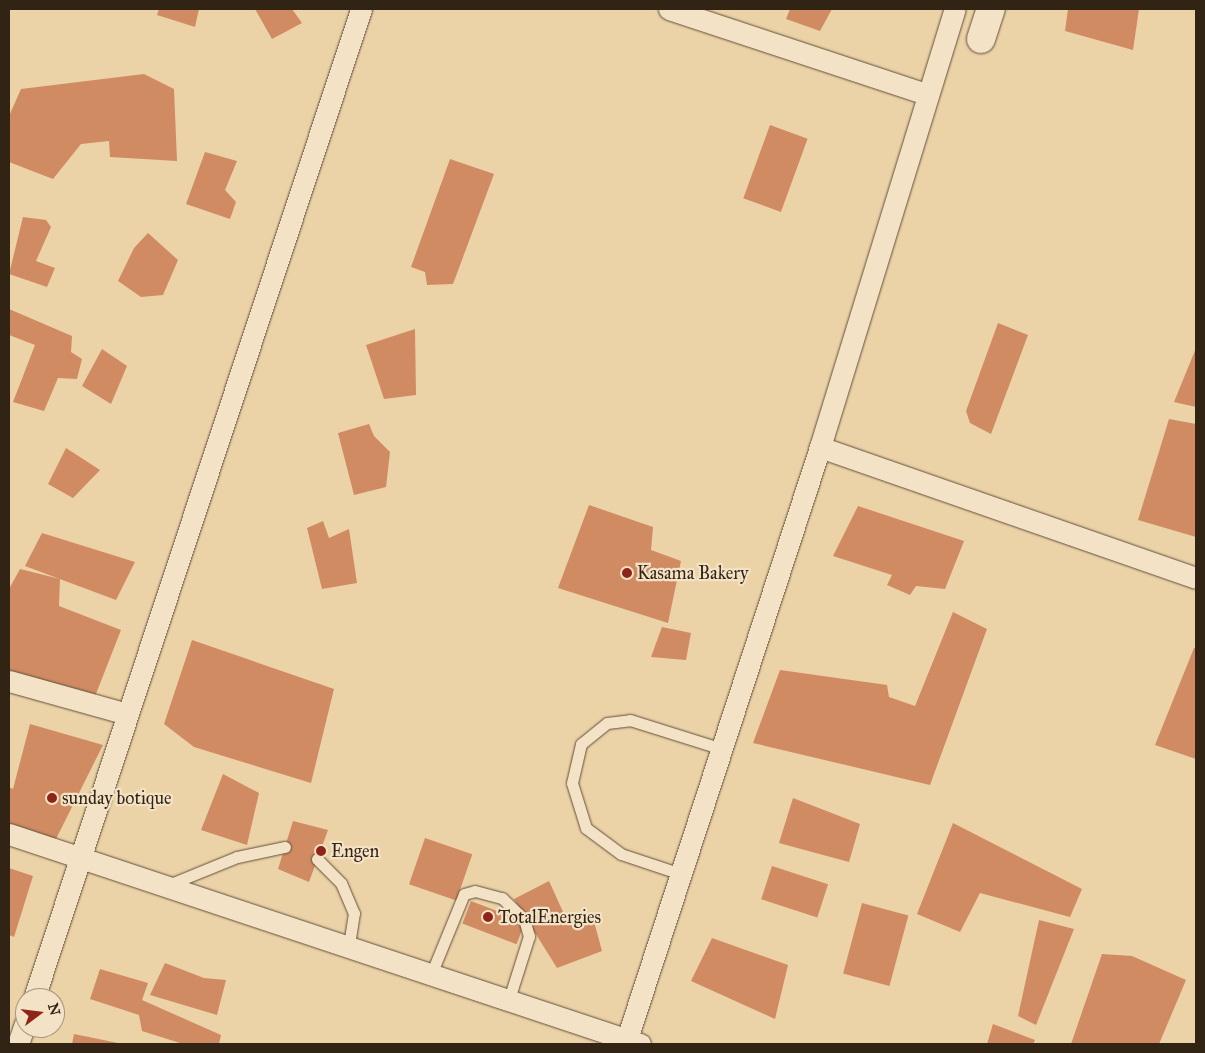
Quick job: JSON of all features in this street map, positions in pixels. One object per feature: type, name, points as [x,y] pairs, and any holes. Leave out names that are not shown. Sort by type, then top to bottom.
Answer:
[{"type":"street","points":[[38,988],[84,857],[126,714],[361,9]]},
{"type":"street","points":[[670,9],[926,94]]},
{"type":"street","points":[[9,834],[432,972],[633,1042],[681,874],[820,447],[926,94],[955,9]]},
{"type":"street","points":[[981,39],[991,9]]},
{"type":"street","points":[[820,447],[1196,578]]},
{"type":"street","points":[[9,681],[126,714]]},
{"type":"lane","points":[[681,874],[621,854],[586,828],[572,783],[581,744],[608,723],[630,720],[722,749]]},
{"type":"lane","points":[[168,885],[237,857],[285,847]]},
{"type":"lane","points":[[317,859],[340,883],[354,913],[349,946]]},
{"type":"lane","points":[[432,972],[464,894],[475,891],[502,898],[524,919],[529,936],[509,999]]},
{"type":"building","points":[[159,9],[199,9],[195,27],[157,15]]},
{"type":"building","points":[[255,9],[292,9],[302,23],[272,39]]},
{"type":"building","points":[[790,9],[832,9],[820,31],[786,19]]},
{"type":"building","points":[[1068,9],[1139,9],[1133,50],[1065,31]]},
{"type":"building","points":[[144,74],[174,89],[177,161],[110,157],[109,141],[81,144],[53,179],[9,162],[9,116],[21,89]]},
{"type":"building","points":[[770,125],[808,139],[781,212],[743,198]]},
{"type":"building","points":[[205,152],[237,161],[225,190],[236,202],[230,219],[186,204]]},
{"type":"building","points":[[450,159],[494,174],[453,284],[427,285],[425,272],[411,267]]},
{"type":"building","points":[[23,217],[46,220],[51,227],[36,261],[55,268],[47,287],[9,274]]},
{"type":"building","points":[[148,233],[178,260],[163,295],[141,297],[118,281],[134,248]]},
{"type":"building","points":[[9,309],[72,336],[71,352],[82,359],[77,379],[58,378],[44,411],[13,402],[35,345],[9,335]]},
{"type":"building","points":[[998,323],[1028,335],[991,434],[970,423],[966,411]]},
{"type":"building","points":[[415,329],[416,395],[384,399],[366,345]]},
{"type":"building","points":[[1196,348],[1196,407],[1174,402]]},
{"type":"building","points":[[102,349],[127,366],[111,404],[82,386]]},
{"type":"building","points":[[1169,419],[1196,424],[1196,537],[1138,520]]},
{"type":"building","points":[[369,424],[374,436],[390,452],[386,487],[354,495],[338,433]]},
{"type":"building","points":[[66,448],[100,470],[73,498],[48,484]]},
{"type":"building","points":[[589,505],[653,527],[651,550],[681,561],[668,623],[558,588]]},
{"type":"building","points":[[858,506],[964,541],[945,589],[916,586],[910,595],[887,585],[892,575],[833,556]]},
{"type":"building","points":[[323,521],[329,538],[349,529],[357,583],[322,589],[307,528]]},
{"type":"building","points":[[42,533],[135,562],[116,600],[25,566]]},
{"type":"building","points":[[20,569],[60,579],[59,606],[121,630],[92,704],[9,676],[9,589]]},
{"type":"building","points":[[953,612],[987,629],[930,785],[753,743],[780,670],[887,685],[889,697],[915,706]]},
{"type":"building","points":[[662,627],[691,633],[686,660],[651,657]]},
{"type":"building","points":[[192,640],[334,689],[311,783],[194,747],[164,724]]},
{"type":"building","points":[[1194,648],[1196,648],[1196,759],[1155,745]]},
{"type":"building","points":[[30,724],[103,745],[56,839],[9,824],[9,787],[13,789]]},
{"type":"building","points":[[223,774],[259,793],[247,845],[201,830]]},
{"type":"building","points":[[793,798],[860,824],[849,862],[779,843]]},
{"type":"building","points":[[293,821],[328,830],[309,882],[278,869]]},
{"type":"building","points":[[953,823],[1082,889],[1070,917],[980,893],[960,932],[917,914]]},
{"type":"building","points":[[425,838],[472,854],[456,901],[409,884]]},
{"type":"building","points":[[772,866],[828,884],[817,918],[761,899]]},
{"type":"building","points":[[9,868],[33,876],[14,937],[9,935]]},
{"type":"building","points":[[549,881],[569,925],[592,914],[602,951],[557,968],[514,899]]},
{"type":"building","points":[[471,901],[525,922],[517,944],[462,923]]},
{"type":"building","points":[[862,903],[908,915],[889,986],[843,974]]},
{"type":"building","points":[[1039,920],[1074,929],[1036,1025],[1018,1016]]},
{"type":"building","points":[[712,938],[788,965],[775,1019],[691,981]]},
{"type":"building","points":[[1102,954],[1132,956],[1186,980],[1159,1044],[1071,1044]]},
{"type":"building","points":[[165,963],[204,978],[226,980],[217,1015],[150,995]]},
{"type":"building","points":[[100,969],[148,983],[142,1000],[221,1035],[219,1044],[183,1044],[142,1031],[139,1015],[90,999]]},
{"type":"building","points":[[993,1024],[1035,1040],[1033,1044],[987,1044]]},
{"type":"building","points":[[74,1034],[118,1043],[118,1044],[72,1044]]},
{"type":"place","name":"Kasama Bakery","points":[[627,573]]},
{"type":"place","name":"sunday botique","points":[[52,798]]},
{"type":"place","name":"Engen","points":[[321,851]]},
{"type":"place","name":"TotalEnergies","points":[[488,917]]}]
